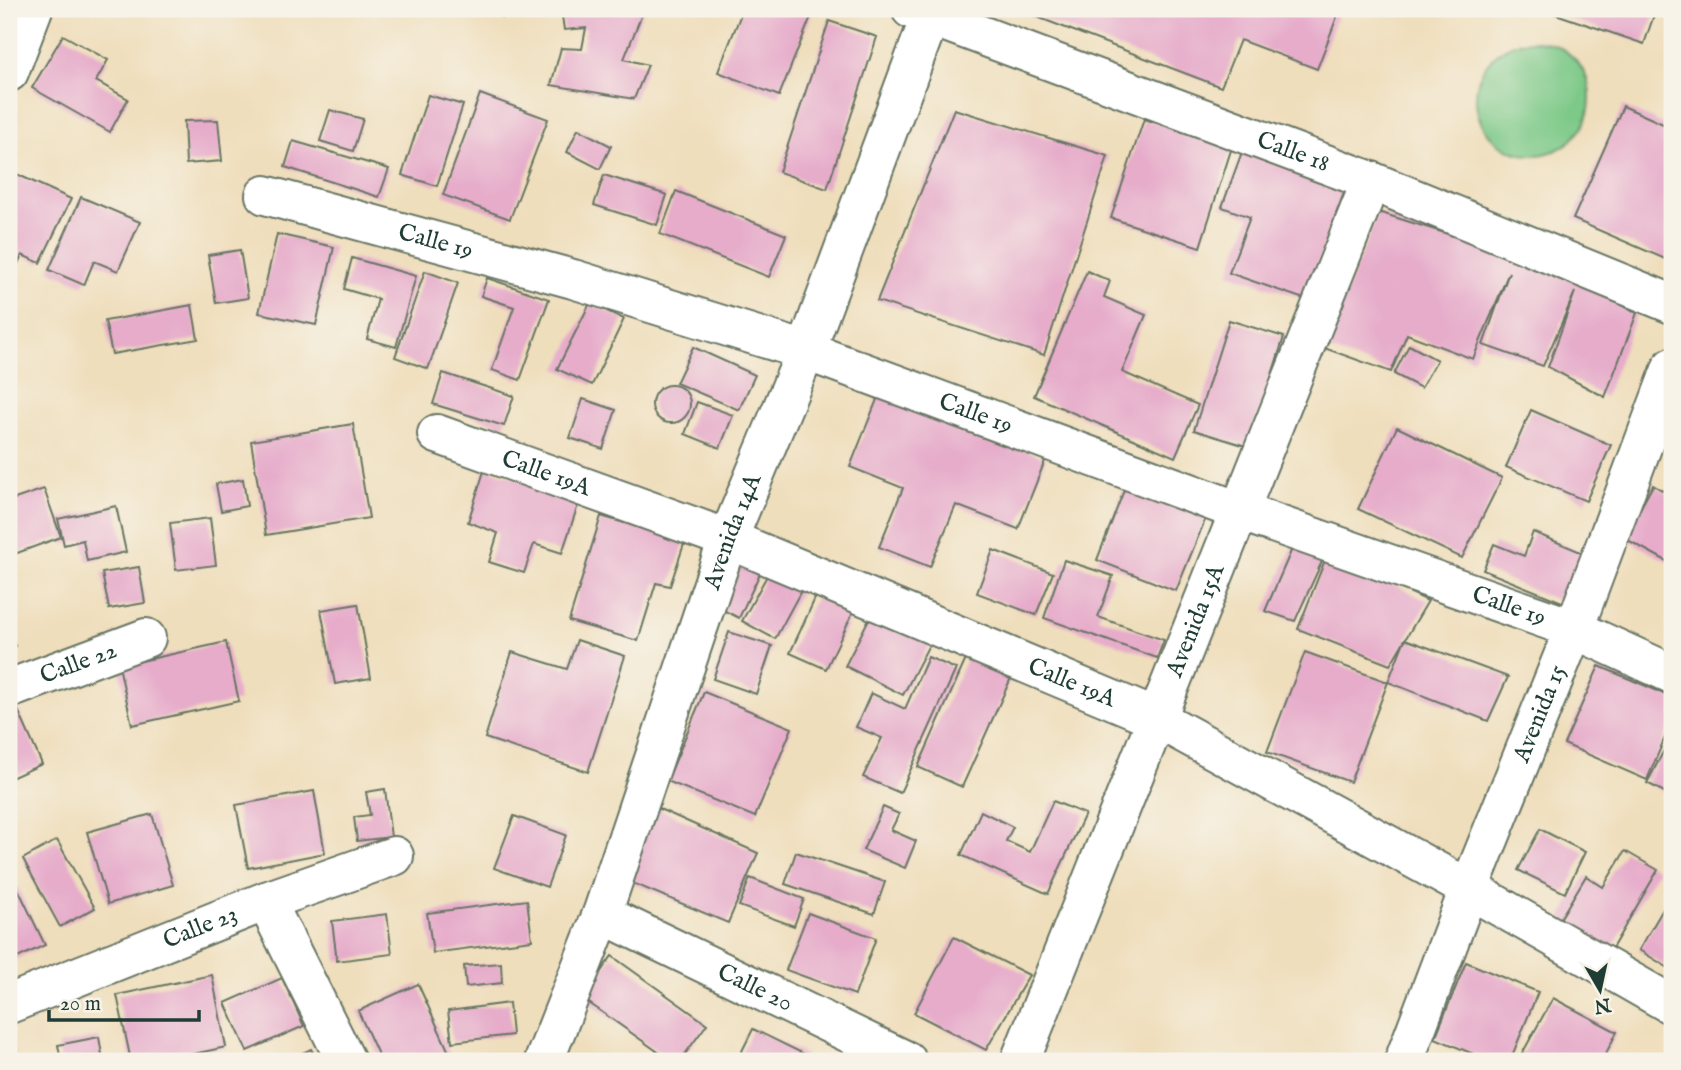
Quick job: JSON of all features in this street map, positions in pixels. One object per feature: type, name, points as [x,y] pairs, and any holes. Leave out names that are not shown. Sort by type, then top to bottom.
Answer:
[{"type":"street","points":[[9,72],[33,9]]},
{"type":"street","name":"Calle 18","points":[[925,11],[1371,181],[1672,304]]},
{"type":"street","name":"Avenida 14A","points":[[544,1061],[601,914],[728,539],[806,351],[925,11]]},
{"type":"street","name":"Avenida 15A","points":[[1020,1061],[1371,181]]},
{"type":"street","name":"Calle 19","points":[[265,195],[573,279],[806,351],[1238,511],[1574,629],[1672,674]]},
{"type":"street","name":"Avenida 15","points":[[1404,1061],[1469,889],[1574,629],[1672,367]]},
{"type":"street","name":"Calle 19A","points":[[437,434],[728,539],[1156,718],[1469,889],[1672,1006]]},
{"type":"street","name":"Calle 22","points":[[9,689],[146,638]]},
{"type":"street","name":"Calle 23","points":[[9,1004],[265,901],[394,856]]},
{"type":"street","points":[[265,901],[346,1061]]},
{"type":"street","name":"Calle 20","points":[[601,914],[907,1061]]},
{"type":"green space","points":[[1533,41],[1555,46],[1573,58],[1585,76],[1590,98],[1585,120],[1573,138],[1555,150],[1533,155],[1511,150],[1493,138],[1481,120],[1476,98],[1481,76],[1493,58],[1511,46]]},
{"type":"building","points":[[486,9],[508,9],[503,18]]},
{"type":"building","points":[[561,9],[644,9],[624,59],[648,65],[634,99],[551,85],[561,48],[582,49],[586,28],[564,30]]},
{"type":"building","points":[[743,9],[814,9],[779,96],[718,72]]},
{"type":"building","points":[[1016,9],[1340,9],[1317,69],[1240,40],[1221,87]]},
{"type":"building","points":[[1541,9],[1656,9],[1644,44]]},
{"type":"building","points":[[829,21],[877,37],[827,189],[779,172]]},
{"type":"building","points":[[63,35],[108,60],[96,81],[128,99],[110,132],[32,88]]},
{"type":"building","points":[[480,94],[548,119],[510,219],[443,195]]},
{"type":"building","points":[[428,95],[463,105],[437,186],[402,175]]},
{"type":"building","points":[[1623,106],[1672,128],[1672,262],[1573,219]]},
{"type":"building","points":[[954,109],[1108,156],[1044,355],[877,301]]},
{"type":"building","points":[[330,110],[363,119],[353,151],[320,141]]},
{"type":"building","points":[[1144,119],[1232,147],[1200,247],[1111,218]]},
{"type":"building","points":[[218,120],[222,161],[186,164],[184,121]]},
{"type":"building","points":[[578,129],[611,146],[600,169],[567,152]]},
{"type":"building","points":[[293,141],[389,169],[379,197],[285,167]]},
{"type":"building","points":[[1242,152],[1345,190],[1304,299],[1229,273],[1250,217],[1222,207]]},
{"type":"building","points":[[12,172],[71,199],[40,263],[22,255],[9,282],[9,178]]},
{"type":"building","points":[[604,175],[667,195],[657,225],[594,205]]},
{"type":"building","points":[[676,191],[786,235],[769,277],[660,234]]},
{"type":"building","points":[[81,197],[140,222],[118,271],[94,261],[84,285],[49,270]]},
{"type":"building","points":[[1378,212],[1578,281],[1637,313],[1605,397],[1548,367],[1575,292],[1543,366],[1483,345],[1509,272],[1473,359],[1407,334],[1391,372],[1324,348]]},
{"type":"building","points":[[277,234],[334,247],[316,325],[259,313]]},
{"type":"building","points":[[240,250],[248,298],[216,303],[208,255]]},
{"type":"building","points":[[352,258],[416,276],[396,347],[367,339],[378,299],[344,289]]},
{"type":"building","points":[[425,271],[458,283],[428,369],[395,357]]},
{"type":"building","points":[[1087,271],[1110,281],[1104,297],[1146,315],[1122,372],[1198,405],[1175,457],[1034,396]]},
{"type":"building","points":[[487,278],[549,299],[520,380],[492,370],[514,307],[481,296]]},
{"type":"building","points":[[590,303],[624,319],[592,385],[557,369]]},
{"type":"building","points":[[192,305],[198,339],[112,354],[105,321]]},
{"type":"building","points":[[1229,320],[1284,337],[1249,447],[1194,430]]},
{"type":"building","points":[[1409,345],[1437,360],[1421,388],[1394,374]]},
{"type":"building","points":[[693,347],[755,375],[739,410],[676,383]]},
{"type":"building","points":[[443,373],[514,396],[504,426],[433,404]]},
{"type":"building","points":[[671,385],[685,390],[690,404],[685,418],[671,423],[657,418],[652,404],[657,390]]},
{"type":"building","points":[[880,392],[1046,458],[1018,529],[956,505],[930,567],[879,547],[903,488],[850,467]]},
{"type":"building","points":[[583,399],[616,410],[603,449],[570,438]]},
{"type":"building","points":[[697,402],[733,415],[720,448],[685,434]]},
{"type":"building","points":[[1531,410],[1611,445],[1586,501],[1506,467]]},
{"type":"building","points":[[353,424],[369,518],[266,535],[251,441]]},
{"type":"building","points":[[1397,427],[1502,478],[1462,558],[1358,509]]},
{"type":"building","points":[[485,468],[580,499],[562,553],[534,544],[524,573],[489,562],[498,533],[468,522]]},
{"type":"building","points":[[1131,472],[1212,503],[1176,591],[1097,560]]},
{"type":"building","points":[[243,479],[247,506],[221,511],[216,484]]},
{"type":"building","points":[[1653,485],[1672,496],[1672,564],[1624,538]]},
{"type":"building","points":[[44,489],[61,537],[9,556],[9,501]]},
{"type":"building","points":[[116,506],[126,552],[87,561],[83,540],[64,545],[58,519]]},
{"type":"building","points":[[601,516],[685,541],[670,586],[656,583],[638,641],[569,621]]},
{"type":"building","points":[[210,518],[216,565],[176,570],[170,523]]},
{"type":"building","points":[[1533,532],[1588,555],[1567,604],[1483,570],[1494,544],[1524,556]]},
{"type":"building","points":[[1298,535],[1329,546],[1295,621],[1265,611]]},
{"type":"building","points":[[993,550],[1053,573],[1036,615],[977,593]]},
{"type":"building","points":[[1329,550],[1371,574],[1428,601],[1390,665],[1298,629]]},
{"type":"building","points":[[738,559],[762,569],[739,618],[715,606]]},
{"type":"building","points":[[1064,560],[1113,576],[1098,617],[1164,640],[1157,658],[1044,618]]},
{"type":"building","points":[[139,567],[145,603],[109,609],[102,573]]},
{"type":"building","points":[[769,572],[802,589],[775,639],[742,621]]},
{"type":"building","points":[[817,594],[854,610],[826,669],[790,653]]},
{"type":"building","points":[[358,604],[371,678],[335,684],[321,610]]},
{"type":"building","points":[[874,609],[932,639],[903,695],[845,666]]},
{"type":"building","points":[[9,631],[15,646],[9,649]]},
{"type":"building","points":[[729,632],[772,646],[756,694],[713,679]]},
{"type":"building","points":[[1405,639],[1508,677],[1488,721],[1388,682]]},
{"type":"building","points":[[577,640],[625,656],[588,772],[485,738],[512,652],[567,669]]},
{"type":"building","points":[[226,642],[239,701],[132,725],[119,666]]},
{"type":"building","points":[[1305,652],[1388,682],[1350,782],[1267,752]]},
{"type":"building","points":[[928,657],[956,669],[900,793],[863,777],[882,738],[856,727],[871,693],[905,709]]},
{"type":"building","points":[[966,659],[1011,678],[962,787],[918,767]]},
{"type":"building","points":[[1599,666],[1672,697],[1672,721],[1647,780],[1564,744]]},
{"type":"building","points":[[704,692],[792,728],[755,817],[667,781]]},
{"type":"building","points":[[18,710],[42,764],[9,779],[9,714]]},
{"type":"building","points":[[1672,735],[1672,796],[1647,783]]},
{"type":"building","points":[[385,789],[391,837],[357,841],[354,817],[370,815],[366,792]]},
{"type":"building","points":[[314,791],[325,853],[248,868],[236,805]]},
{"type":"building","points":[[1053,801],[1085,814],[1048,894],[961,855],[981,811],[1013,827],[1006,841],[1030,852]]},
{"type":"building","points":[[655,807],[758,853],[728,923],[623,879]]},
{"type":"building","points":[[883,807],[899,814],[891,830],[916,841],[905,868],[863,850]]},
{"type":"building","points":[[152,814],[173,885],[108,904],[87,832]]},
{"type":"building","points":[[514,816],[566,835],[547,887],[494,868]]},
{"type":"building","points":[[1540,829],[1585,852],[1565,893],[1518,870]]},
{"type":"building","points":[[57,840],[95,908],[60,927],[23,859]]},
{"type":"building","points":[[1625,851],[1658,870],[1611,950],[1560,919],[1586,876],[1603,887]]},
{"type":"building","points":[[796,852],[885,882],[874,914],[785,884]]},
{"type":"building","points":[[9,870],[45,945],[9,962]]},
{"type":"building","points":[[750,878],[804,899],[794,926],[739,906]]},
{"type":"building","points":[[1672,894],[1672,970],[1639,950]]},
{"type":"building","points":[[527,900],[532,940],[433,953],[427,913]]},
{"type":"building","points":[[808,913],[876,938],[855,995],[786,970]]},
{"type":"building","points":[[387,914],[392,954],[337,961],[332,921]]},
{"type":"building","points":[[954,937],[1029,975],[986,1050],[914,1013]]},
{"type":"building","points":[[612,956],[707,1024],[680,1061],[671,1061],[582,998]]},
{"type":"building","points":[[1466,962],[1538,992],[1510,1061],[1490,1061],[1435,1038]]},
{"type":"building","points":[[501,963],[502,983],[466,987],[464,966]]},
{"type":"building","points":[[212,975],[226,1047],[161,1061],[131,1061],[117,995]]},
{"type":"building","points":[[282,978],[304,1026],[247,1051],[225,1003]]},
{"type":"building","points":[[418,984],[453,1061],[381,1061],[358,1011]]},
{"type":"building","points":[[1553,998],[1617,1032],[1602,1061],[1518,1061]]},
{"type":"building","points":[[509,1003],[512,1035],[452,1042],[448,1011]]},
{"type":"building","points":[[753,1029],[806,1055],[803,1061],[737,1061]]},
{"type":"building","points":[[99,1037],[103,1061],[61,1061],[58,1045]]},
{"type":"building","points":[[14,1049],[16,1061],[9,1061],[9,1050]]},
{"type":"building","points":[[311,1049],[317,1061],[286,1061]]}]
